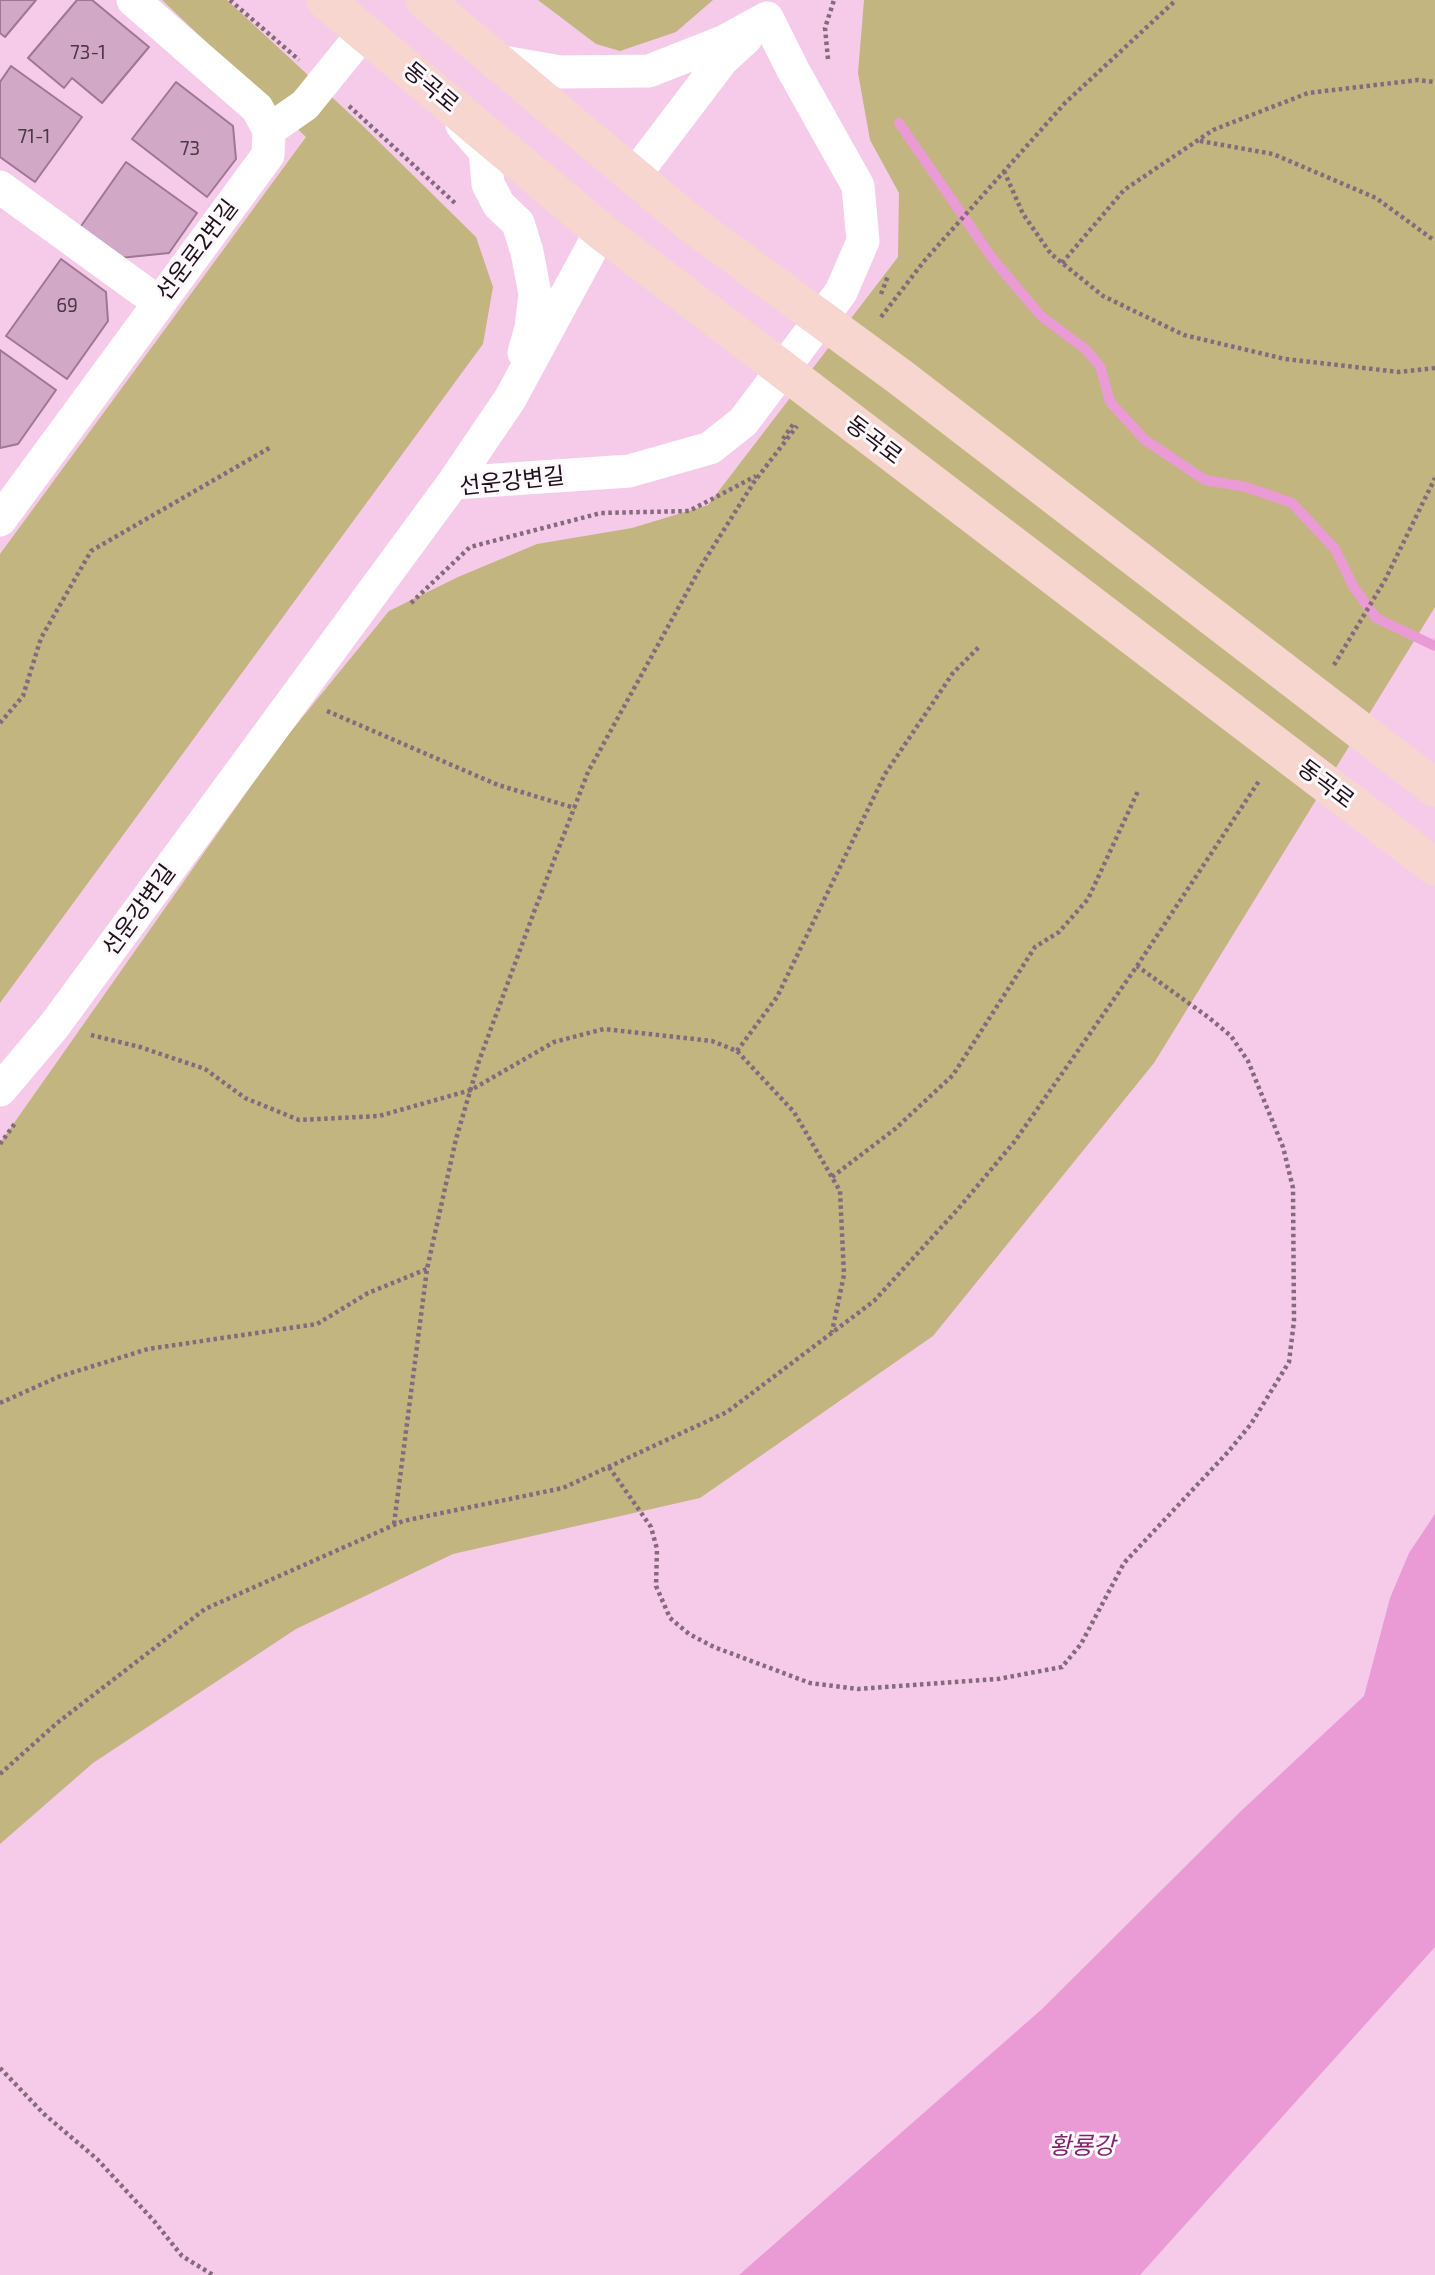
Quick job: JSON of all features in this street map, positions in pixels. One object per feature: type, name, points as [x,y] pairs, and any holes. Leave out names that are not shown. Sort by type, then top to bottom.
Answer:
[{"type":"main road","name":"동곡로","points":[[325,0],[418,75],[601,231],[1435,867]]},
{"type":"main road","points":[[424,0],[690,223],[900,377],[1435,788]]},
{"type":"street","points":[[132,0],[257,108],[269,130],[305,106],[364,32]]},
{"type":"street","points":[[497,61],[561,72],[649,71],[725,41],[774,9]]},
{"type":"street","points":[[634,176],[722,60],[774,9]]},
{"type":"street","name":"선운강변길","points":[[12,1100],[54,1027],[453,483],[629,471],[710,448],[743,422],[841,292],[863,241],[859,186],[793,70],[774,9]]},
{"type":"street","points":[[418,75],[485,150],[488,184],[499,205],[518,223],[527,252],[535,294],[531,328],[510,399]]},
{"type":"street","name":"선운로2번길","points":[[0,520],[11,482],[158,302],[268,155],[269,130]]},
{"type":"street","points":[[0,187],[158,302]]},
{"type":"street","points":[[453,483],[510,399],[601,231]]},
{"type":"path","points":[[230,0],[464,213]]},
{"type":"path","points":[[829,68],[825,28],[834,0]]},
{"type":"path","points":[[876,324],[942,242],[1065,103],[1176,0]]},
{"type":"path","points":[[1062,263],[1124,190],[1213,131],[1308,93],[1418,80],[1435,82]]},
{"type":"path","points":[[1199,140],[1273,154],[1376,198],[1435,241]]},
{"type":"path","points":[[1004,171],[1023,214],[1051,254],[1103,296],[1184,335],[1285,359],[1399,372],[1435,368]]},
{"type":"path","points":[[873,306],[888,284],[888,271]]},
{"type":"path","points":[[394,1525],[427,1269],[456,1139],[471,1090],[588,772],[703,563],[799,419]]},
{"type":"path","points":[[0,723],[23,696],[41,638],[91,551],[271,447]]},
{"type":"path","points":[[405,610],[470,547],[601,513],[689,511],[760,474]]},
{"type":"path","points":[[1330,672],[1385,580],[1435,478]]},
{"type":"path","points":[[737,1051],[777,997],[885,774],[953,673],[979,647]]},
{"type":"path","points":[[294,697],[498,785],[575,808]]},
{"type":"path","points":[[0,1774],[57,1723],[205,1609],[394,1525],[563,1489],[727,1412],[874,1301],[958,1209],[1015,1141],[1137,966],[1264,774]]},
{"type":"path","points":[[832,1177],[895,1129],[953,1075],[1035,947],[1059,932],[1088,900],[1139,789]]},
{"type":"path","points":[[609,1467],[651,1527],[657,1549],[656,1586],[670,1618],[689,1634],[714,1647],[810,1684],[858,1689],[998,1679],[1062,1667],[1081,1644],[1124,1563],[1228,1452],[1257,1414],[1289,1362],[1294,1321],[1293,1188],[1283,1147],[1248,1061],[1231,1036],[1137,966]]},
{"type":"path","points":[[54,1027],[140,1047],[205,1069],[245,1098],[299,1120],[379,1116],[471,1090],[554,1042],[604,1029],[712,1041],[737,1051],[794,1112],[840,1191],[844,1275],[832,1333]]},
{"type":"path","points":[[0,1144],[12,1100]]},
{"type":"path","points":[[0,1403],[58,1377],[148,1349],[317,1324],[368,1293],[427,1269]]},
{"type":"path","points":[[0,2068],[44,2114],[97,2159],[182,2256],[213,2275]]},
{"type":"shaded area","points":[[162,0],[227,0],[363,126],[476,237],[493,287],[483,344],[0,1003],[0,554],[306,137]]},
{"type":"shaded area","points":[[538,0],[713,0],[676,32],[620,51],[596,44]]},
{"type":"shaded area","points":[[864,0],[1435,0],[1435,607],[1154,1063],[933,1336],[700,1498],[453,1554],[296,1629],[93,1763],[0,1844],[0,1143],[279,746],[389,611],[458,577],[537,544],[632,528],[708,505],[898,257],[899,193],[870,140],[858,73]]},
{"type":"water","name":"황룡강","points":[[1435,1514],[1435,1947],[1140,2275],[739,2275],[1042,2009],[1241,1811],[1364,1696],[1390,1598],[1409,1553]]},
{"type":"building","points":[[0,0],[36,0],[5,37],[0,33]]},
{"type":"building","points":[[77,0],[92,0],[149,47],[102,103],[72,78],[64,88],[28,58]]},
{"type":"building","points":[[11,66],[82,117],[35,182],[0,157],[0,82]]},
{"type":"building","points":[[176,82],[233,126],[236,159],[207,197],[132,139]]},
{"type":"building","points":[[126,162],[197,213],[169,253],[120,258],[79,229]]},
{"type":"building","points":[[61,259],[106,292],[108,321],[67,379],[6,336]]},
{"type":"building","points":[[0,350],[56,390],[18,444],[0,448]]},
{"type":"waterway","points":[[899,123],[992,258],[1041,316],[1084,348],[1100,366],[1110,402],[1145,440],[1205,480],[1246,487],[1292,503],[1335,549],[1353,586],[1376,618],[1435,646]]}]
